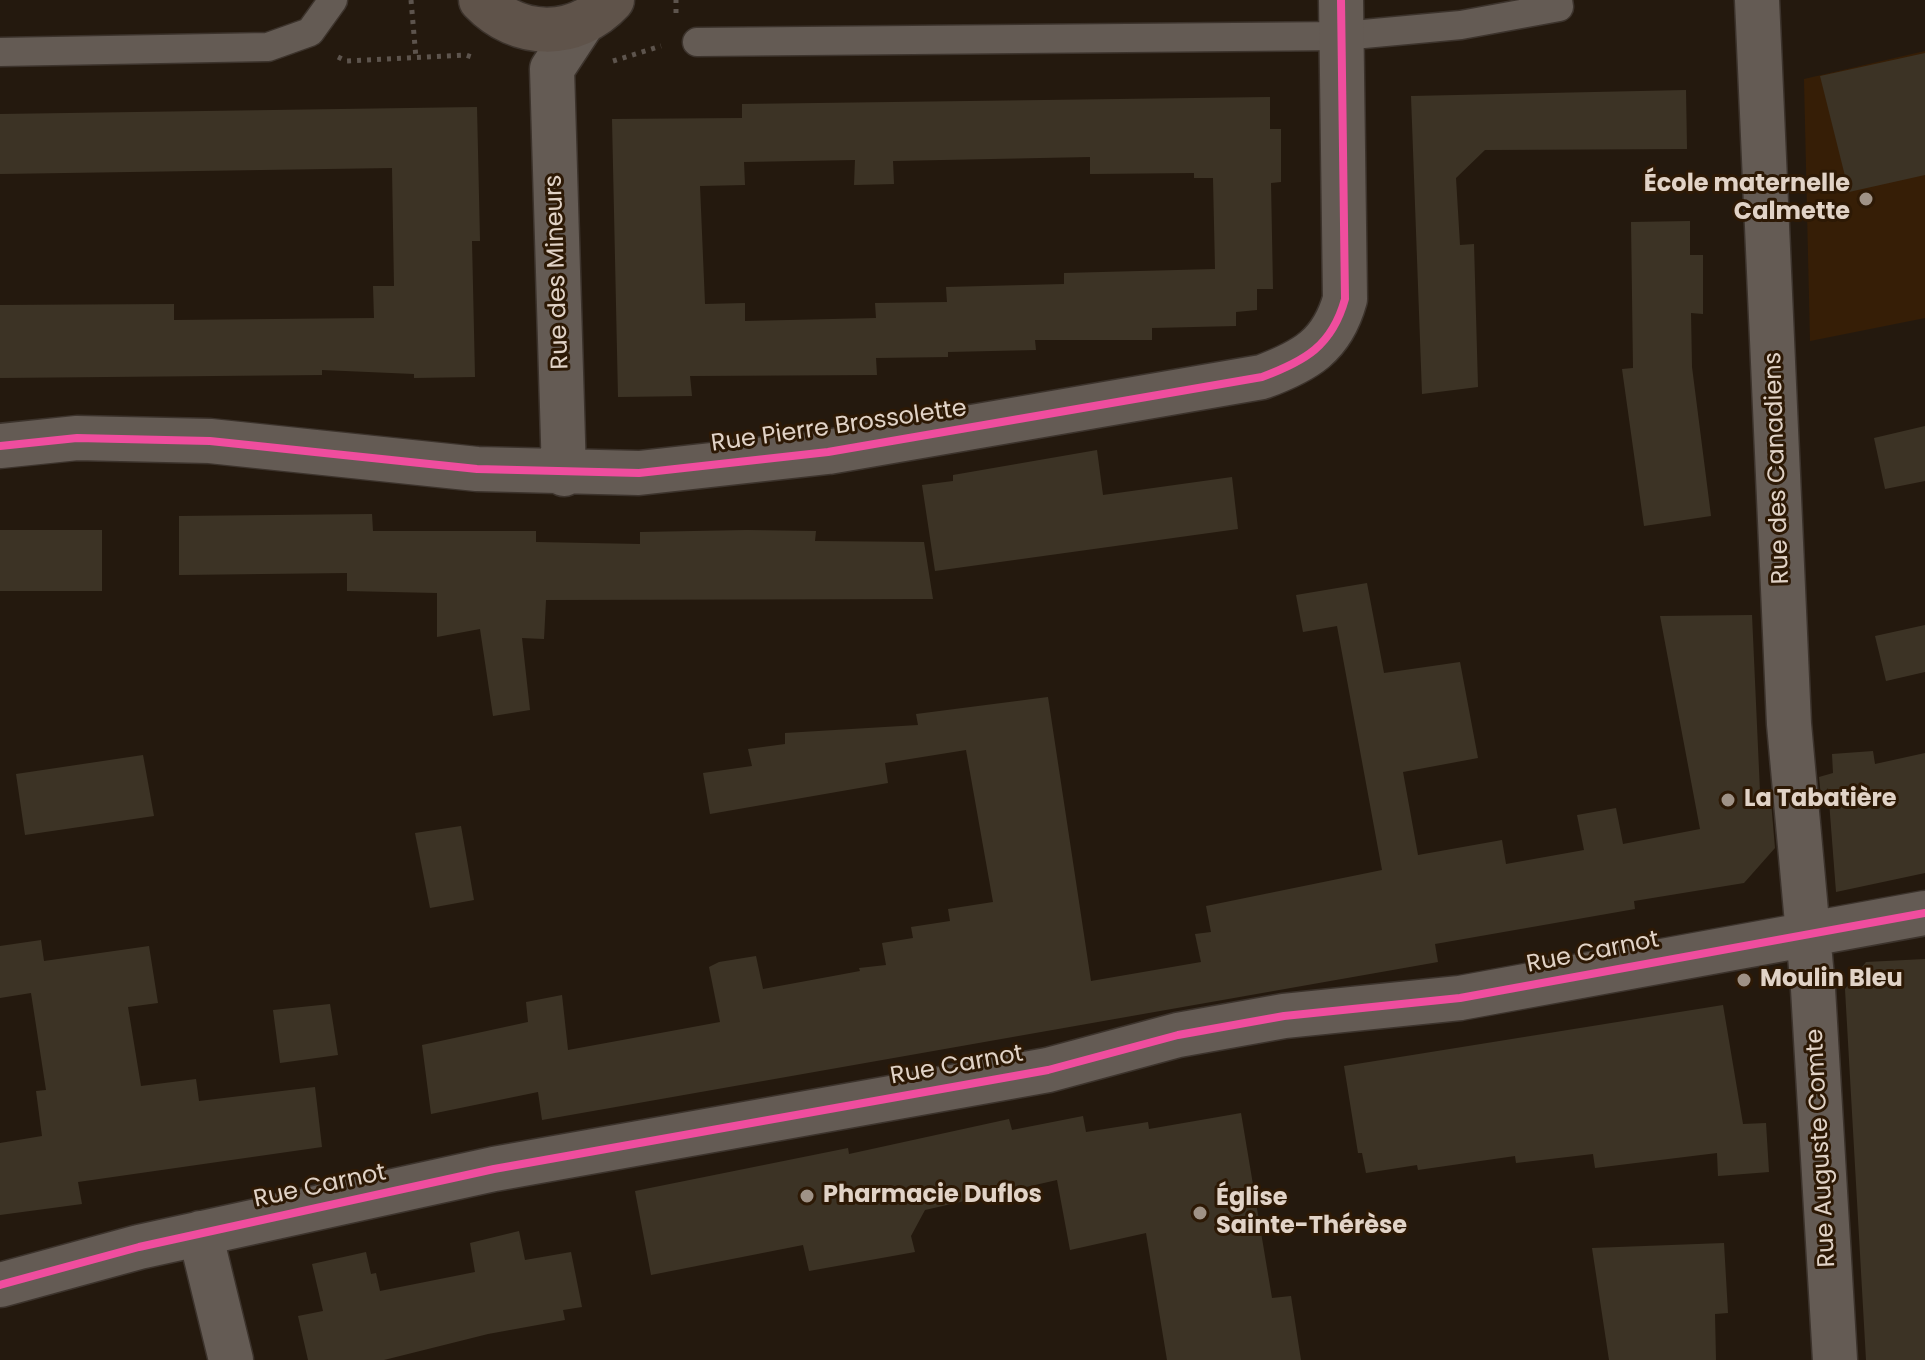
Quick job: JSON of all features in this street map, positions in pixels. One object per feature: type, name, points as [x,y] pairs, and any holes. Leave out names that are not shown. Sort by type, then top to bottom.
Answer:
[{"type":"street","points":[[481,0],[507,21],[550,30],[605,6]]},
{"type":"street","name":"Rue des Canadiens","points":[[1757,0],[1789,724],[1807,935]]},
{"type":"street","points":[[518,25],[552,69],[605,6]]},
{"type":"street","name":"Rue Pierre Brossolette","points":[[0,446],[77,438],[210,441],[477,469],[564,474],[681,470],[828,452],[1262,377],[1296,364],[1320,346],[1338,324],[1345,299],[1341,18]]},
{"type":"street","name":"Rue des Mineurs","points":[[552,69],[564,474]]},
{"type":"street","name":"Rue Carnot","points":[[0,1285],[200,1233],[587,1151],[1048,1070],[1192,1032],[1284,1016],[1460,998],[1925,913]]},
{"type":"street","name":"Rue Auguste Comte","points":[[1807,935],[1835,1360]]},
{"type":"street","points":[[200,1233],[231,1360]]},
{"type":"lane","points":[[0,52],[257,47],[292,40],[310,32],[333,0]]},
{"type":"lane","points":[[697,42],[1341,18],[1461,25],[1559,4]]},
{"type":"path","points":[[411,0],[416,58]]},
{"type":"path","points":[[292,40],[346,61],[466,55],[479,60]]},
{"type":"path","points":[[606,63],[674,42],[697,42]]},
{"type":"shaded area","name":"École maternelle Calmette","points":[[1925,51],[1925,318],[1810,341],[1804,79]]},
{"type":"building","points":[[1925,53],[1925,175],[1849,192],[1820,76]]},
{"type":"building","points":[[1686,90],[1687,149],[1485,150],[1456,178],[1460,245],[1474,244],[1478,387],[1422,394],[1411,96]]},
{"type":"building","points":[[1270,97],[1270,129],[1281,129],[1281,182],[1271,183],[1273,289],[1257,289],[1257,310],[1236,312],[1236,326],[1152,328],[1152,340],[1035,340],[1036,350],[948,352],[948,357],[876,358],[877,375],[690,376],[692,396],[618,397],[612,119],[742,118],[742,104]],"holes":[[[1090,157],[1090,174],[1194,173],[1194,178],[1213,178],[1215,269],[1064,273],[1064,284],[946,287],[947,302],[875,303],[876,318],[745,321],[745,303],[705,304],[700,186],[745,185],[744,162],[855,160],[854,185],[894,184],[893,161]]]},
{"type":"building","points":[[477,107],[480,241],[472,241],[475,377],[414,378],[414,374],[322,370],[322,375],[0,378],[0,305],[174,304],[174,320],[374,318],[373,286],[394,286],[392,168],[0,174],[0,114]]},
{"type":"building","points":[[1690,221],[1690,255],[1703,255],[1703,314],[1691,313],[1692,367],[1711,516],[1644,526],[1622,369],[1633,368],[1631,222]]},
{"type":"building","points":[[1925,426],[1925,481],[1885,489],[1874,438]]},
{"type":"building","points":[[1097,450],[1103,495],[1232,477],[1238,529],[935,571],[922,485],[953,481],[953,475]]},
{"type":"building","points":[[372,514],[373,531],[536,531],[536,542],[640,544],[640,532],[747,530],[816,531],[815,541],[924,542],[933,599],[546,600],[544,639],[522,638],[530,710],[493,716],[480,629],[437,637],[437,593],[347,591],[347,573],[179,575],[179,516]]},
{"type":"building","points":[[0,530],[102,530],[102,591],[0,591]]},
{"type":"building","points":[[1367,583],[1384,673],[1460,662],[1478,758],[1403,772],[1418,855],[1502,840],[1506,864],[1584,850],[1577,815],[1616,808],[1623,844],[1700,829],[1660,616],[1752,615],[1760,792],[1770,790],[1775,848],[1744,883],[1634,901],[1635,909],[1435,944],[1438,962],[542,1120],[538,1092],[431,1114],[422,1045],[528,1022],[526,1002],[562,995],[568,1050],[720,1022],[709,967],[719,962],[756,956],[763,989],[860,971],[859,968],[886,965],[882,943],[913,938],[911,927],[950,921],[948,909],[993,902],[966,750],[885,763],[888,783],[710,814],[703,773],[752,766],[748,749],[785,744],[785,733],[918,725],[916,714],[1048,697],[1091,981],[1201,962],[1195,934],[1211,932],[1206,906],[1382,870],[1337,626],[1303,632],[1296,595]]},
{"type":"building","points":[[1925,625],[1925,672],[1886,681],[1875,636]]},
{"type":"building","points":[[1873,751],[1875,764],[1925,753],[1925,873],[1836,892],[1828,788],[1821,797],[1819,777],[1833,773],[1832,754]]},
{"type":"building","points":[[143,755],[154,816],[25,835],[16,774]]},
{"type":"building","points":[[461,826],[474,900],[430,908],[415,833]]},
{"type":"building","points":[[41,940],[44,961],[149,946],[158,1003],[128,1007],[141,1086],[196,1079],[199,1101],[315,1087],[322,1147],[78,1182],[82,1204],[0,1215],[0,1143],[42,1136],[36,1091],[46,1090],[31,993],[0,998],[0,946]]},
{"type":"building","points":[[1925,959],[1925,1360],[1866,1360],[1845,989],[1866,962]]},
{"type":"building","points":[[330,1004],[338,1055],[280,1063],[273,1010]]},
{"type":"building","points":[[1723,1005],[1743,1124],[1766,1123],[1769,1172],[1718,1176],[1717,1153],[1595,1168],[1593,1154],[1516,1163],[1515,1156],[1418,1170],[1417,1165],[1366,1173],[1362,1153],[1358,1153],[1344,1066]]},
{"type":"building","points":[[1241,1113],[1272,1298],[1291,1296],[1301,1360],[1167,1360],[1146,1233],[1070,1250],[1057,1180],[925,1210],[911,1236],[915,1252],[809,1271],[803,1245],[651,1275],[635,1191],[848,1148],[849,1154],[1009,1119],[1012,1130],[1083,1116],[1086,1132],[1148,1122],[1149,1129]]},
{"type":"building","points":[[519,1231],[525,1260],[571,1252],[582,1307],[563,1310],[565,1320],[488,1334],[384,1360],[308,1360],[298,1316],[323,1311],[312,1264],[366,1252],[371,1274],[376,1273],[380,1291],[475,1272],[470,1243]]},
{"type":"building","points":[[1724,1243],[1728,1313],[1715,1314],[1716,1360],[1609,1360],[1592,1248]]},
{"type":"cycle path","points":[[0,446],[77,438],[210,441],[477,469],[639,473],[828,452],[1262,377],[1291,365],[1315,350],[1333,329],[1345,299],[1341,0]]},
{"type":"cycle path","points":[[0,1285],[139,1247],[494,1169],[1048,1070],[1178,1035],[1284,1016],[1460,998],[1925,913]]},
{"type":"place","name":"École maternelle Calmette","points":[[1866,199]]},
{"type":"place","name":"La Tabatière","points":[[1728,800]]},
{"type":"place","name":"Moulin Bleu","points":[[1744,980]]},
{"type":"place","name":"Pharmacie Duflos","points":[[807,1196]]},
{"type":"place","name":"Église Sainte-Thérèse","points":[[1200,1213]]}]
